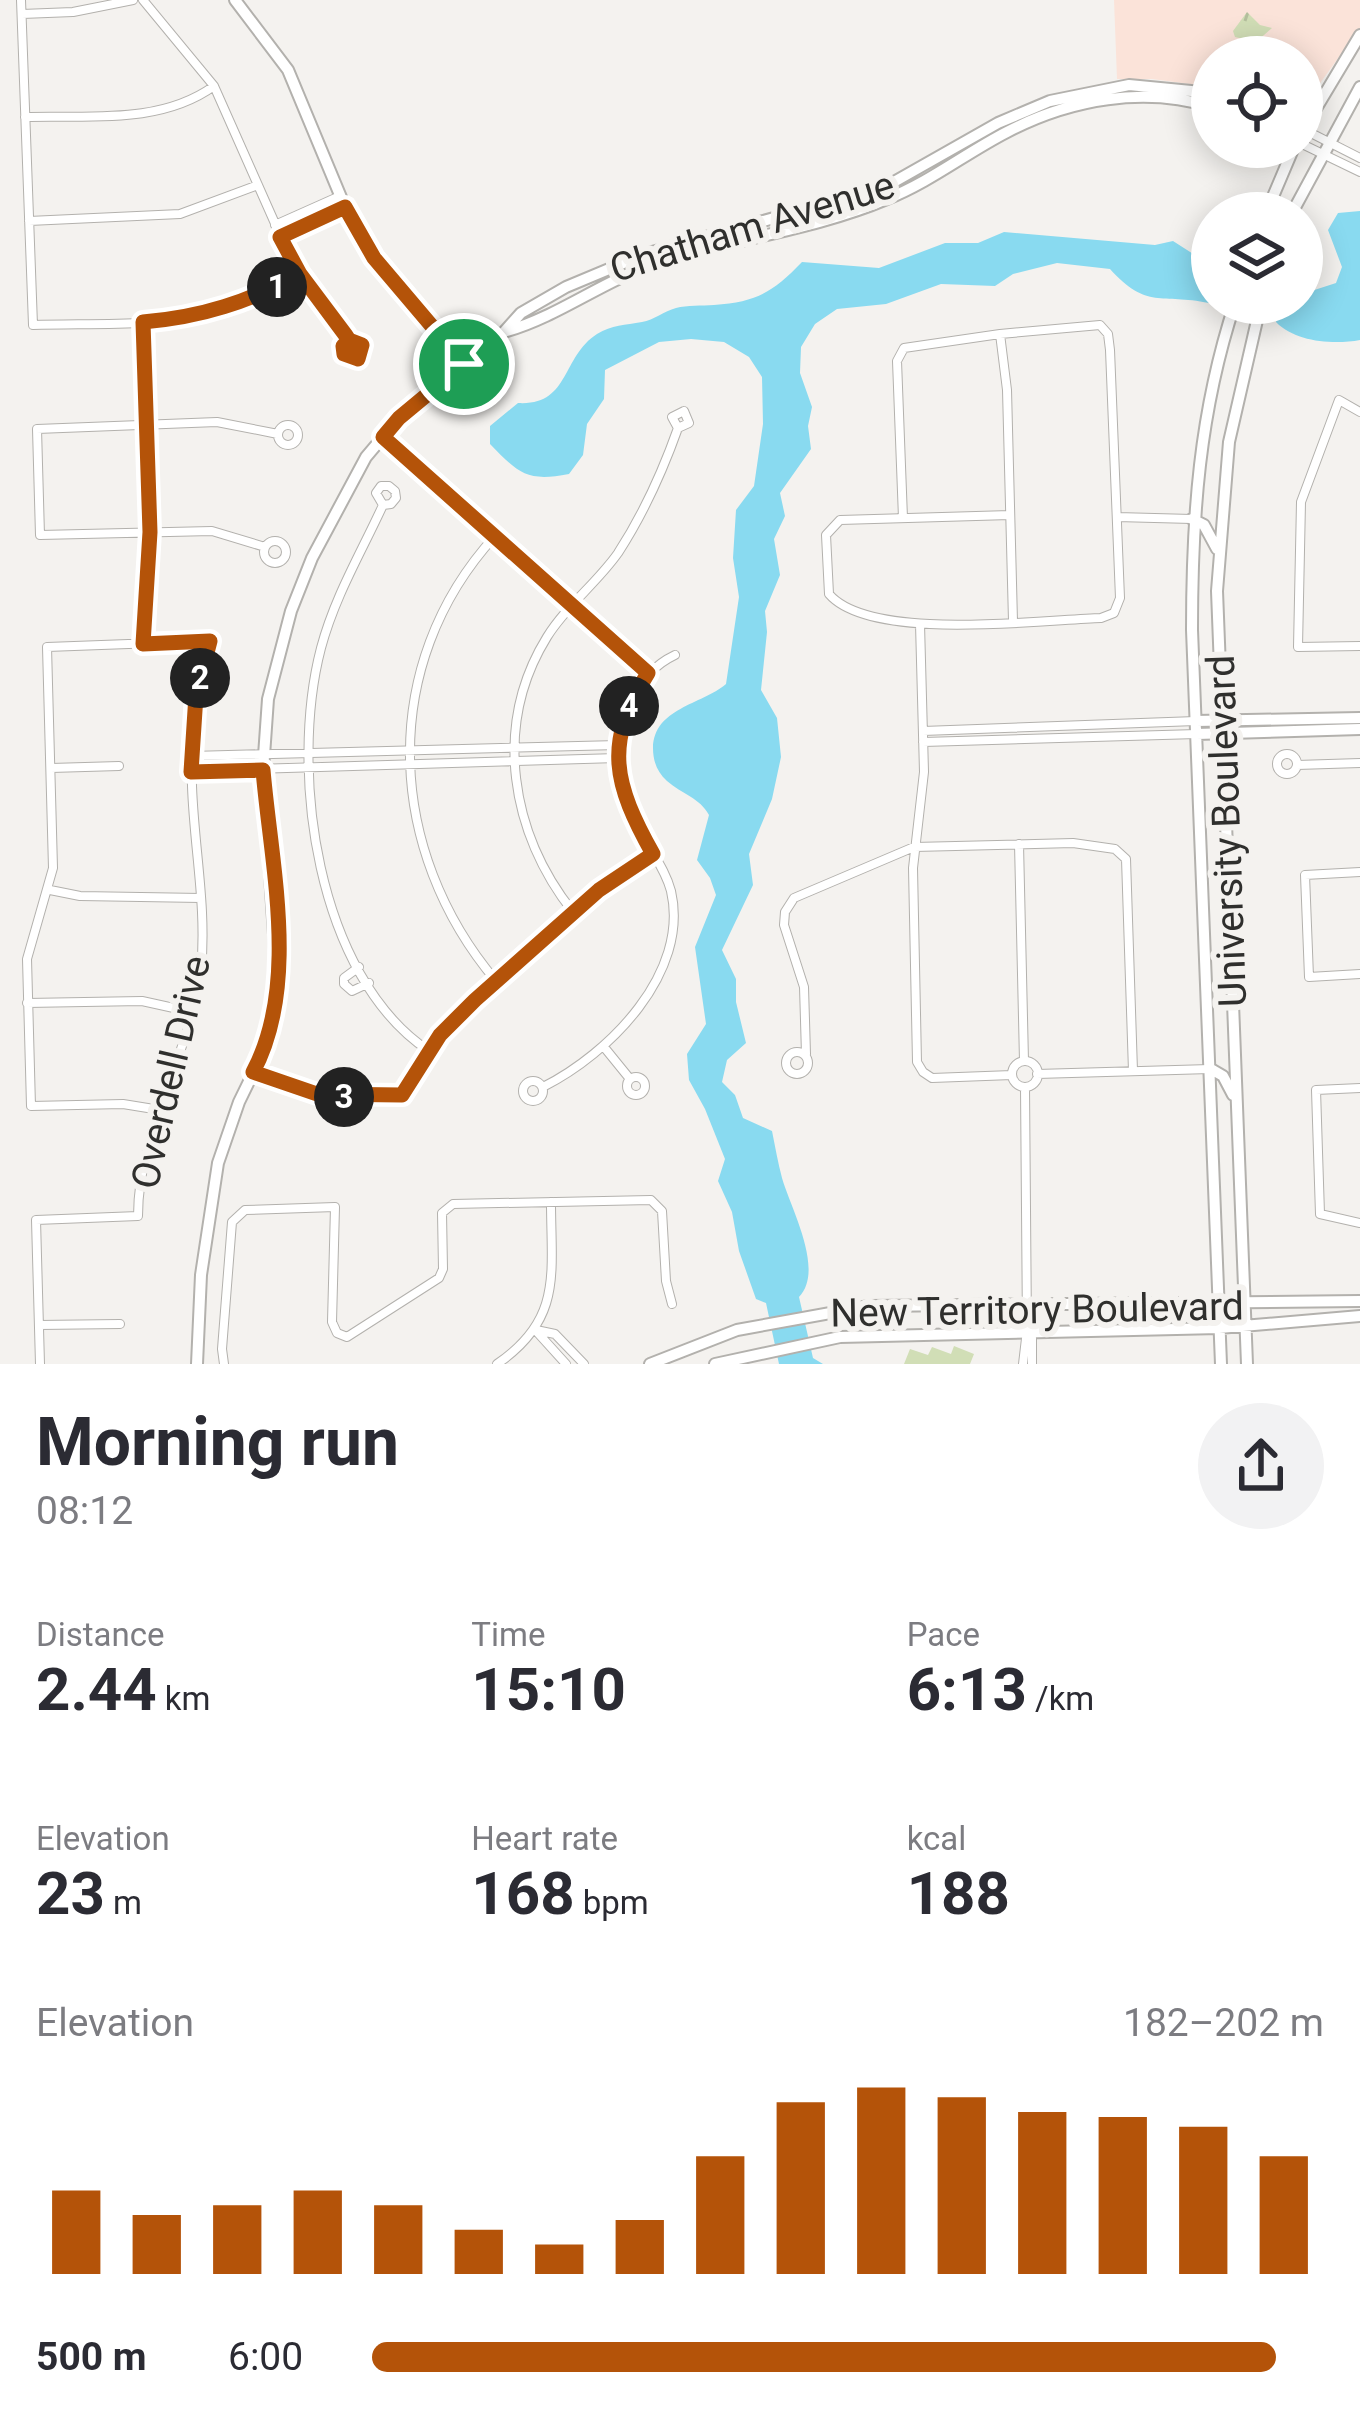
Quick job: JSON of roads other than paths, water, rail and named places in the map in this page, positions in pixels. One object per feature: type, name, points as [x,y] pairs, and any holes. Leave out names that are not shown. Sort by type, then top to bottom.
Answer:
[{"type":"main road","points":[[235,0],[288,70],[343,202],[374,258],[464,364]]},
{"type":"main road","points":[[1323,96],[1360,35]]},
{"type":"main road","points":[[1323,150],[1360,87]]},
{"type":"main road","name":"Chatham Avenue","points":[[197,1364],[208,1211],[229,1129],[274,1007],[278,966],[263,770],[268,700],[291,610],[343,496],[383,437],[399,418],[504,332],[530,325],[615,278],[886,200],[1008,131],[1056,111],[1129,91],[1191,92]]},
{"type":"main road","name":"Chatham Avenue","points":[[1129,91],[1191,102]]},
{"type":"main road","name":"University Boulevard","points":[[1221,1364],[1192,519],[1213,385],[1229,324]]},
{"type":"main road","name":"University Boulevard","points":[[1247,1364],[1218,552],[1232,426],[1255,324]]},
{"type":"main road","points":[[1192,519],[1207,529],[1218,552]]},
{"type":"main road","points":[[1196,728],[1360,718]]},
{"type":"main road","points":[[1221,727],[1360,729]]},
{"type":"main road","points":[[1211,1069],[1223,1076],[1237,1103]]},
{"type":"main road","name":"New Territory Boulevard","points":[[650,1364],[767,1323],[912,1304],[1360,1301]]},
{"type":"main road","name":"New Territory Boulevard","points":[[715,1364],[772,1348],[886,1334],[1219,1328],[1360,1316]]},
{"type":"street","points":[[21,0],[32,325],[143,322],[212,313],[300,274]]},
{"type":"street","points":[[22,14],[74,12],[133,0]]},
{"type":"street","points":[[143,0],[214,86],[280,237],[300,274],[349,340]]},
{"type":"street","points":[[25,117],[159,112],[214,86]]},
{"type":"street","points":[[1323,139],[1360,158]]},
{"type":"street","points":[[1323,154],[1360,172]]},
{"type":"street","points":[[29,221],[180,214],[258,185]]},
{"type":"street","points":[[274,225],[343,202]]},
{"type":"street","points":[[280,237],[343,202]]},
{"type":"street","points":[[143,322],[150,532],[143,644],[47,647],[54,850],[50,890],[30,945],[27,1003],[31,1106],[123,1103],[160,1110]]},
{"type":"street","points":[[903,518],[897,366],[902,350],[913,344],[1088,324],[1102,327],[1110,350],[1118,518],[1120,603],[1113,614],[920,624],[881,619],[831,597],[826,586],[826,542],[831,526],[847,519],[903,518],[1010,515]]},
{"type":"street","points":[[1000,334],[1007,390],[1013,621]]},
{"type":"street","points":[[1360,412],[1339,400],[1301,502],[1298,647],[1360,646]]},
{"type":"street","points":[[265,548],[212,531],[40,535],[37,429],[217,422],[278,434]]},
{"type":"street","points":[[573,913],[547,877],[518,802],[519,706],[546,638],[621,548],[659,481],[678,428]]},
{"type":"street","points":[[383,437],[648,673]]},
{"type":"street","points":[[383,505],[330,616],[313,691],[307,769],[321,868],[359,967],[391,1017],[429,1051]]},
{"type":"street","points":[[1118,518],[1192,519]]},
{"type":"street","points":[[495,536],[464,575],[439,621],[416,696],[410,765],[416,824],[435,885],[462,936],[496,981]]},
{"type":"street","points":[[920,624],[924,782],[914,847],[917,1058],[922,1072],[932,1078],[1012,1075]]},
{"type":"street","name":"Overdell Drive","points":[[39,1325],[36,1220],[138,1216],[141,1174],[192,1012],[202,946],[191,756],[196,695],[210,641],[143,644]]},
{"type":"street","points":[[543,1087],[604,1047],[638,1007],[669,945],[671,892],[627,806],[617,758],[627,710],[648,673],[675,655]]},
{"type":"street","points":[[923,737],[1196,728]]},
{"type":"street","points":[[191,756],[618,745]]},
{"type":"street","points":[[191,772],[617,758]]},
{"type":"street","points":[[1297,765],[1360,763]]},
{"type":"street","points":[[51,768],[119,766]]},
{"type":"street","points":[[806,1054],[804,987],[786,931],[785,912],[800,895],[914,847],[1073,843],[1122,852],[1127,864],[1133,1072]]},
{"type":"street","points":[[1019,844],[1024,1061]]},
{"type":"street","points":[[253,1072],[317,1094],[402,1095],[457,1017],[599,890],[653,854]]},
{"type":"street","points":[[1360,872],[1305,874],[1309,977],[1360,974]]},
{"type":"street","points":[[50,890],[80,896],[201,898]]},
{"type":"street","points":[[359,967],[344,978],[344,984],[352,991],[369,983]]},
{"type":"street","points":[[27,1003],[142,1001],[192,1012]]},
{"type":"street","points":[[604,1047],[630,1079]]},
{"type":"street","points":[[1024,1061],[1034,1065],[1037,1074],[1035,1083],[1025,1087],[1012,1075],[1024,1061]]},
{"type":"street","points":[[1037,1074],[1211,1069]]},
{"type":"street","points":[[1023,1364],[1027,1330],[1025,1087]]},
{"type":"street","points":[[1360,1088],[1316,1090],[1320,1214],[1360,1222]]},
{"type":"street","points":[[224,1364],[232,1222],[245,1210],[335,1207],[332,1322],[337,1333],[347,1337],[439,1278],[442,1213],[447,1205],[647,1198],[659,1205],[672,1304]]},
{"type":"street","points":[[497,1364],[536,1330],[551,1285],[550,1202]]},
{"type":"street","points":[[40,1364],[39,1325],[120,1324]]},
{"type":"street","points":[[536,1330],[566,1364]]},
{"type":"street","points":[[536,1330],[555,1334],[584,1364]]},
{"type":"street","points":[[1027,1330],[1033,1338],[1032,1364]]},
{"type":"water","points":[[1360,211],[1360,340],[1304,338],[1278,324],[1323,324],[1323,287],[1336,283],[1342,267],[1328,230],[1338,213]]},
{"type":"water","points":[[1004,232],[1155,245],[1173,241],[1191,253],[1191,300],[1145,295],[1110,269],[1057,263],[1013,274],[995,286],[941,284],[886,304],[837,309],[815,324],[801,347],[800,373],[812,407],[811,449],[780,493],[785,516],[774,539],[780,575],[765,611],[761,690],[777,718],[781,757],[772,799],[749,854],[753,885],[722,950],[736,979],[746,1043],[727,1060],[722,1082],[735,1095],[743,1118],[772,1131],[807,1256],[809,1271],[799,1297],[813,1358],[823,1364],[779,1364],[766,1303],[756,1299],[739,1251],[732,1212],[718,1181],[725,1159],[689,1080],[687,1054],[706,1024],[695,947],[716,895],[697,860],[709,815],[664,778],[653,748],[655,735],[670,716],[726,684],[739,597],[733,558],[736,510],[754,486],[763,424],[762,377],[749,357],[724,342],[659,342],[605,370],[604,399],[587,424],[583,455],[569,474],[543,477],[517,469],[490,444],[490,426],[518,403],[547,397],[585,344],[608,329],[680,307],[753,298],[773,288],[802,262],[879,268],[945,243],[978,243]]}]
